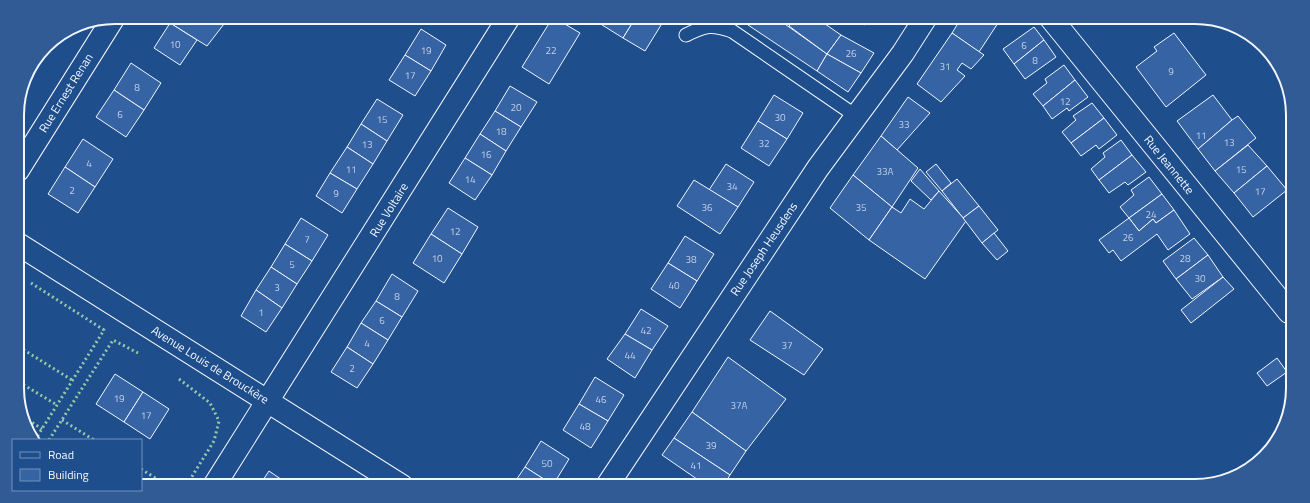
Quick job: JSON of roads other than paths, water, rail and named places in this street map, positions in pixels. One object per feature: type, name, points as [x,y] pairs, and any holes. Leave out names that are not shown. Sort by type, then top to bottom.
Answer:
[{"type":"street","name":"Rue Ernest Renan","points":[[24,160],[109,24]]},
{"type":"street","name":"Rue Voltaire","points":[[218,479],[505,24]]},
{"type":"street","name":"Rue Joseph Heusdens","points":[[612,479],[809,181],[903,53],[922,24]]},
{"type":"street","name":"Rue Jeannette","points":[[1056,24],[1286,308]]},
{"type":"street","name":"Avenue Louis de Brouckère","points":[[24,248],[391,479]]},
{"type":"lane","points":[[686,35],[700,28],[715,26],[732,31],[856,116]]}]
